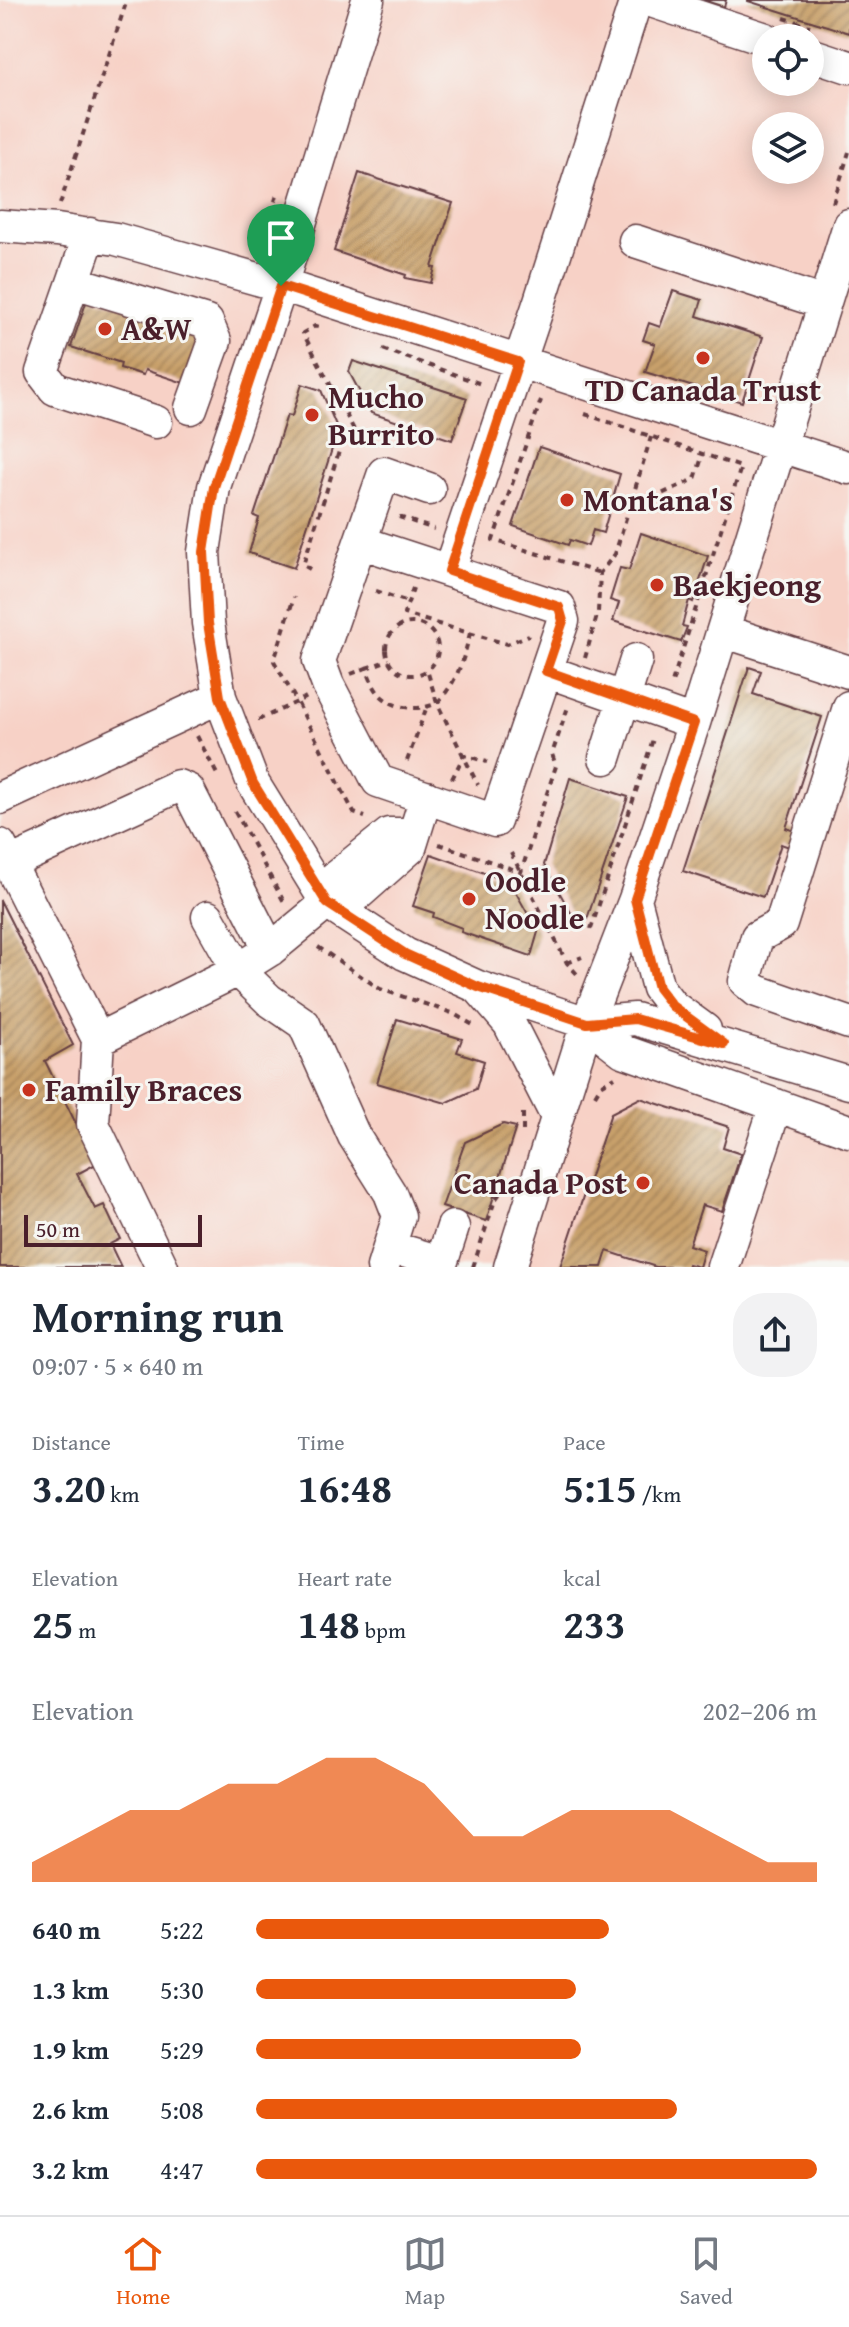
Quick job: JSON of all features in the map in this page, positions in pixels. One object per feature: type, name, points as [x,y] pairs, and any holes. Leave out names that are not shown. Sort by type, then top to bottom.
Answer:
[{"type":"lane","points":[[368,0],[281,286],[214,487],[204,552],[208,623],[220,697],[253,783],[327,903],[405,954],[478,987],[587,1023],[623,1051],[849,1131]]},
{"type":"lane","points":[[449,571],[636,0]]},
{"type":"lane","points":[[648,0],[756,24]]},
{"type":"lane","points":[[824,49],[849,67]]},
{"type":"lane","points":[[510,1267],[587,1023],[635,899],[694,723],[849,225]]},
{"type":"lane","points":[[0,226],[90,234],[281,286],[849,468]]},
{"type":"lane","points":[[90,234],[42,372],[55,389],[156,422]]},
{"type":"lane","points":[[635,241],[824,303]]},
{"type":"lane","points":[[74,282],[207,322],[215,341],[191,408]]},
{"type":"lane","points":[[360,542],[559,607],[563,621],[495,821],[437,792],[378,781],[328,685],[319,661],[360,542],[384,473],[429,489]]},
{"type":"lane","points":[[723,631],[849,672]]},
{"type":"lane","points":[[605,758],[636,660]]},
{"type":"lane","points":[[546,671],[622,707],[694,723]]},
{"type":"lane","points":[[0,798],[220,697]]},
{"type":"lane","points":[[849,707],[781,924],[757,937],[745,981],[757,991],[849,1023]]},
{"type":"lane","points":[[162,1267],[93,1124],[98,1039],[5,854],[178,786],[188,790],[270,950]]},
{"type":"lane","points":[[98,1039],[238,970],[270,950],[327,903],[349,902],[422,838],[437,792]]},
{"type":"lane","points":[[635,899],[658,988],[672,1006],[724,1044]]},
{"type":"lane","points":[[208,917],[238,970],[269,1000],[304,1024],[354,1136],[390,1193],[399,1216],[386,1257],[441,1264],[453,1227]]},
{"type":"lane","points":[[478,987],[509,1023],[556,1115]]},
{"type":"lane","points":[[587,1023],[635,1019],[849,1083]]},
{"type":"lane","points":[[723,1267],[776,1105]]},
{"type":"path","points":[[56,218],[127,0]]},
{"type":"path","points":[[329,330],[315,326],[303,333],[361,443]]},
{"type":"path","points":[[371,345],[484,385]]},
{"type":"path","points":[[533,399],[541,400],[493,540],[600,573]]},
{"type":"path","points":[[582,414],[741,467],[670,692]]},
{"type":"path","points":[[310,569],[303,565],[341,445],[358,434]]},
{"type":"path","points":[[583,666],[598,612],[600,573],[615,554],[651,437]]},
{"type":"path","points":[[630,508],[695,479],[703,454]]},
{"type":"path","points":[[399,517],[434,529]]},
{"type":"path","points":[[395,630],[410,623],[418,624],[432,633],[438,648],[433,664],[427,670],[406,674],[399,671],[389,660],[387,644],[404,614],[417,577]]},
{"type":"path","points":[[376,591],[408,602]]},
{"type":"path","points":[[294,597],[274,661],[354,813],[367,818]]},
{"type":"path","points":[[588,611],[598,612]]},
{"type":"path","points":[[404,614],[507,644],[536,632]]},
{"type":"path","points":[[366,668],[378,694],[384,698],[405,707],[427,708],[437,703],[453,686],[462,667],[470,633]]},
{"type":"path","points":[[338,680],[389,660]]},
{"type":"path","points":[[427,670],[437,703],[484,798]]},
{"type":"path","points":[[521,872],[556,766],[552,754],[571,698]]},
{"type":"path","points":[[264,731],[260,719],[297,702]]},
{"type":"path","points":[[591,929],[656,727],[622,707]]},
{"type":"path","points":[[403,771],[427,708]]},
{"type":"path","points":[[437,792],[464,755]]},
{"type":"path","points":[[464,755],[493,764]]},
{"type":"path","points":[[541,781],[549,783]]},
{"type":"path","points":[[422,838],[521,872]]},
{"type":"path","points":[[511,853],[567,963],[577,974]]},
{"type":"path","points":[[567,963],[582,958],[586,944]]},
{"type":"path","points":[[521,1101],[523,1134]]},
{"type":"path","points":[[473,1267],[495,1200],[509,1182]]},
{"type":"shaded area","points":[[0,0],[849,0],[849,1267],[0,1267]]},
{"type":"building","points":[[703,0],[726,0],[724,7]]},
{"type":"building","points":[[849,0],[849,33],[748,1]]},
{"type":"building","points":[[359,173],[453,203],[432,267],[435,268],[431,283],[405,278],[406,275],[334,251]]},
{"type":"building","name":"TD Canada Trust","points":[[673,291],[702,300],[697,316],[763,337],[742,402],[645,372],[655,344],[643,340],[649,323],[660,327]]},
{"type":"building","points":[[89,294],[206,335],[190,385],[145,370],[143,375],[120,368],[121,363],[71,347]]},
{"type":"building","points":[[353,361],[467,398],[452,440],[371,413],[349,372]]},
{"type":"building","points":[[302,384],[321,390],[338,430],[294,568],[249,553],[259,518],[254,516],[287,415],[292,416]]},
{"type":"building","name":"Montana's","points":[[539,447],[620,474],[603,533],[593,530],[588,546],[570,540],[568,545],[513,526]]},
{"type":"building","name":"Baekjeong","points":[[641,533],[708,556],[693,602],[689,600],[682,626],[687,627],[681,642],[613,621],[619,603],[610,600],[620,568],[629,570]]},
{"type":"building","points":[[749,667],[761,671],[753,694],[822,717],[786,828],[798,832],[792,848],[781,844],[763,897],[683,871]]},
{"type":"building","points":[[570,778],[628,797],[587,919],[571,913],[544,865]]},
{"type":"building","points":[[431,854],[510,882],[538,932],[531,956],[461,932],[462,928],[413,906]]},
{"type":"building","points":[[0,900],[73,1045],[45,1061],[96,1164],[77,1174],[95,1209],[104,1205],[120,1239],[110,1244],[121,1267],[0,1267]]},
{"type":"building","points":[[397,1019],[462,1039],[457,1052],[484,1061],[476,1089],[446,1103],[377,1083]]},
{"type":"building","points":[[640,1098],[729,1127],[723,1148],[741,1154],[722,1211],[702,1205],[689,1245],[704,1250],[699,1267],[688,1264],[687,1267],[656,1267],[607,1251],[602,1267],[560,1267],[611,1113]]},
{"type":"building","points":[[503,1124],[516,1127],[486,1221],[442,1207],[465,1142]]},
{"type":"place","name":"A&W","points":[[105,329]]},
{"type":"place","name":"TD Canada Trust","points":[[703,358]]},
{"type":"place","name":"Mucho Burrito","points":[[312,415]]},
{"type":"place","name":"Montana's","points":[[567,500]]},
{"type":"place","name":"Baekjeong","points":[[657,585]]},
{"type":"place","name":"Oodle Noodle","points":[[469,899]]},
{"type":"place","name":"Family Braces","points":[[29,1090]]},
{"type":"place","name":"Canada Post","points":[[643,1183]]},
{"type":"route","points":[[281,286],[518,362],[449,571],[559,607],[563,621],[546,671],[694,723],[635,899],[658,988],[672,1006],[724,1044],[635,1019],[587,1023],[478,987],[405,954],[327,903],[253,783],[220,697],[208,623],[204,552],[214,487],[281,286]]}]
